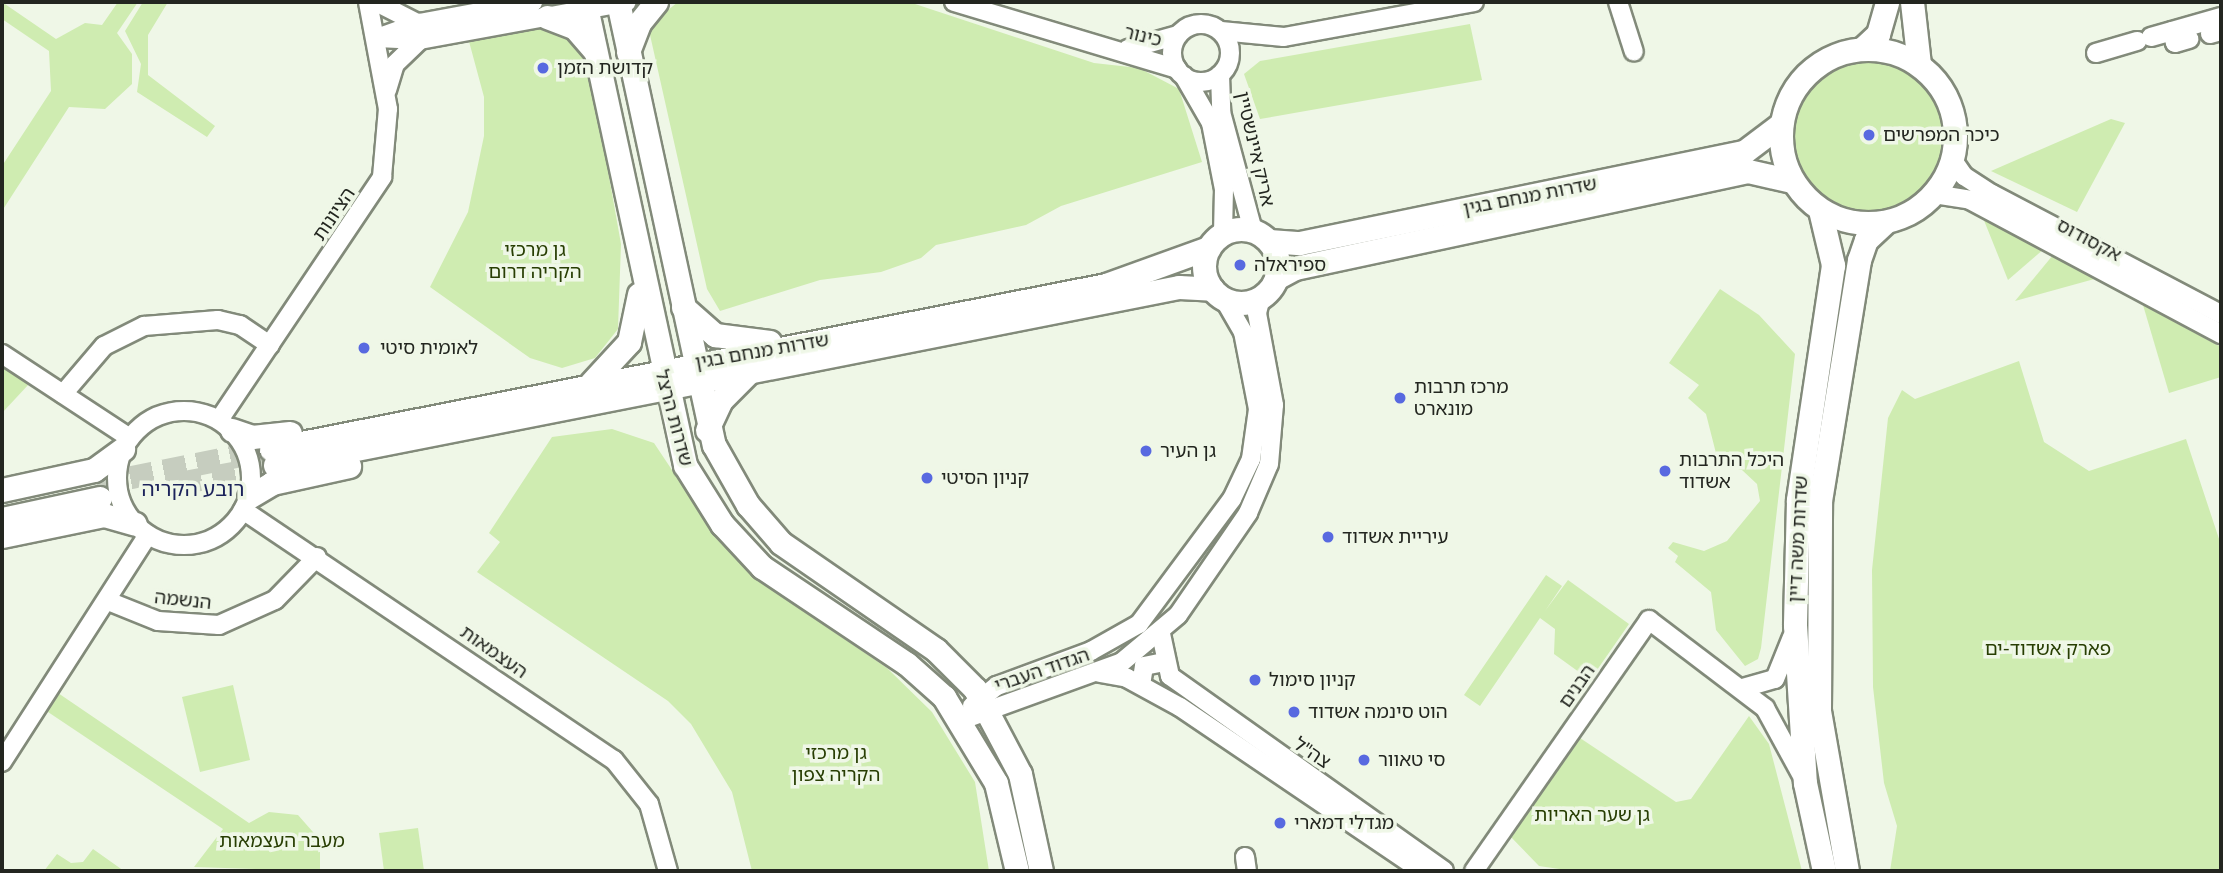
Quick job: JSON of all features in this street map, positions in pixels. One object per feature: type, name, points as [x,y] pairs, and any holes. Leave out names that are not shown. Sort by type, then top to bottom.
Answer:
[{"type":"main road","points":[[628,52],[639,23],[656,2]]},
{"type":"main road","points":[[1862,49],[1878,34],[1887,2]]},
{"type":"main road","points":[[1912,2],[1919,64]]},
{"type":"main road","name":"שדרות הרצל","points":[[621,3],[628,52],[708,430],[748,505],[781,544],[936,650],[985,704],[1025,789],[1041,871]]},
{"type":"main road","name":"שדרות הרצל","points":[[586,6],[663,379],[685,465],[744,549],[779,581],[918,672],[962,720],[996,783],[1012,864]]},
{"type":"main road","points":[[540,9],[575,28],[596,52]]},
{"type":"main road","points":[[1862,49],[1892,52],[1919,64],[1950,106],[1952,159],[1934,194],[1885,222],[1852,221],[1821,210],[1792,181],[1781,124],[1802,78],[1830,58],[1862,49]]},
{"type":"main road","name":"שדרות מנחם בגין","points":[[1261,236],[1300,243],[1744,152],[1781,124]]},
{"type":"main road","name":"שדרות מנחם בגין","points":[[1276,278],[1304,266],[1748,171],[1792,181]]},
{"type":"main road","name":"שדרות משה דיין","points":[[1821,210],[1833,265],[1798,500],[1795,625],[1805,783],[1824,871]]},
{"type":"main road","name":"שדרות משה דיין","points":[[1847,871],[1819,710],[1819,501],[1856,273],[1866,240],[1885,222]]},
{"type":"main road","points":[[1261,236],[1277,259],[1276,278],[1261,297],[1243,303],[1218,294],[1204,269],[1216,241],[1261,236]]},
{"type":"main road","name":"שדרות מנחם בגין","points":[[663,379],[589,384],[273,457],[562,409],[663,379],[801,344],[1106,285],[1216,241]]},
{"type":"main road","points":[[589,384],[629,342],[641,270]]},
{"type":"main road","name":"שדרות מנחם בגין","points":[[694,373],[751,371],[1180,287],[1218,294]]},
{"type":"main road","points":[[680,301],[715,335],[801,344]]},
{"type":"main road","points":[[708,430],[726,393],[751,371]]},
{"type":"main road","points":[[225,425],[261,437],[451,402],[517,399]]},
{"type":"main road","points":[[246,503],[272,483],[484,436],[562,409]]},
{"type":"main road","points":[[2,490],[94,470],[127,443]]},
{"type":"main road","points":[[2,503],[98,491],[2,519]]},
{"type":"main road","points":[[2,536],[104,515],[142,530]]},
{"type":"street","name":"הציונות","points":[[225,425],[270,345],[382,177],[389,132],[386,94],[369,2]]},
{"type":"street","points":[[376,2],[419,32]]},
{"type":"street","name":"כינור","points":[[954,2],[1181,73]]},
{"type":"street","points":[[1284,37],[1202,82],[1181,73],[1172,50],[1178,35],[1197,24],[1220,31],[1284,37],[1474,2]]},
{"type":"street","points":[[1618,2],[1634,52]]},
{"type":"street","points":[[377,38],[540,9],[621,3]]},
{"type":"street","points":[[2095,53],[2172,31],[2215,26]]},
{"type":"street","points":[[1220,31],[1231,51],[1223,72]]},
{"type":"street","points":[[2172,31],[2175,43],[2189,39]]},
{"type":"street","points":[[386,94],[396,64],[419,32]]},
{"type":"street","name":"כינור","points":[[1097,46],[1143,49],[1178,35]]},
{"type":"street","name":"אריק איינשטיין","points":[[1223,72],[1224,123],[1261,236]]},
{"type":"street","name":"אריק איינשטיין","points":[[1181,73],[1211,123],[1224,189],[1216,241]]},
{"type":"street","name":"אקסודוס","points":[[1952,159],[1964,177],[1992,194],[2221,314]]},
{"type":"street","name":"אקסודוס","points":[[1934,194],[1970,200],[2221,334]]},
{"type":"street","name":"הגדוד העברי","points":[[962,720],[985,704],[1103,646],[1139,624],[1232,499],[1251,460],[1258,409],[1243,332],[1218,294]]},
{"type":"street","name":"הגדוד העברי","points":[[985,704],[1100,673],[1161,634],[1235,533],[1264,480],[1274,405],[1257,313],[1261,297]]},
{"type":"street","points":[[63,394],[104,346],[144,326],[218,320],[240,325],[270,345]]},
{"type":"street","points":[[2,354],[63,394],[127,443]]},
{"type":"street","points":[[174,411],[225,425],[250,461],[246,503],[230,527],[201,543],[169,544],[142,530],[117,488],[127,443],[150,420],[174,411]]},
{"type":"street","name":"העצמאות","points":[[246,503],[317,557],[628,772],[649,804],[668,871]]},
{"type":"street","points":[[3,758],[108,601],[142,530]]},
{"type":"street","name":"הנשמה","points":[[108,601],[158,621],[219,625],[275,600],[317,557]]},
{"type":"street","name":"הבנים","points":[[1474,871],[1649,620],[1743,688],[1773,717],[1805,783]]},
{"type":"street","points":[[1743,688],[1775,679],[1795,625]]},
{"type":"street","points":[[1141,685],[1144,666],[1164,662],[1161,634]]},
{"type":"street","name":"צה\"ל","points":[[1164,662],[1170,676],[1214,712],[1444,871]]},
{"type":"street","name":"צה\"ל","points":[[1100,673],[1141,685],[1422,871]]},
{"type":"green space","points":[[2,2],[56,39],[85,23],[102,25],[118,2],[138,2],[117,33],[132,54],[132,84],[105,109],[69,107],[2,211],[2,166],[51,91],[49,51],[2,19]]},
{"type":"green space","points":[[143,2],[168,2],[148,35],[148,75],[215,126],[207,137],[137,92],[141,64],[125,31]]},
{"type":"green space","points":[[678,2],[909,2],[1094,63],[1139,68],[1179,89],[1202,162],[1061,206],[1026,225],[936,245],[921,258],[881,272],[820,280],[720,311],[707,289],[648,26]]},
{"type":"green space","name":"גן מרכזי הקריה דרום","points":[[545,24],[560,27],[587,53],[621,244],[618,329],[595,358],[562,368],[530,358],[430,287],[468,212],[484,136],[484,97],[467,34]]},
{"type":"green space","points":[[1470,24],[1482,80],[1260,119],[1244,74],[1260,61]]},
{"type":"green space","name":"כיכר המפרשים","points":[[1869,56],[1899,62],[1925,79],[1942,105],[1948,135],[1942,165],[1925,191],[1899,208],[1869,214],[1839,208],[1813,191],[1796,165],[1790,135],[1796,105],[1813,79],[1839,62]]},
{"type":"green space","points":[[2111,119],[2125,123],[2077,212],[1991,171]]},
{"type":"green space","points":[[1981,213],[2045,248],[2008,280]]},
{"type":"green space","points":[[2053,255],[2098,278],[2015,301]]},
{"type":"green space","points":[[1720,289],[1759,315],[1795,354],[1761,648],[1758,659],[1745,666],[1716,630],[1711,592],[1675,562],[1678,556],[1668,548],[1673,542],[1704,551],[1727,541],[1760,501],[1757,484],[1742,470],[1719,465],[1706,414],[1688,398],[1699,385],[1669,363]]},
{"type":"green space","points":[[2143,305],[2221,347],[2221,377],[2169,393]]},
{"type":"green space","name":"פארק אשדוד-ים","points":[[2019,361],[2044,442],[2089,471],[2186,439],[2221,545],[2221,871],[1890,871],[1897,826],[1884,783],[1873,687],[1872,570],[1888,418],[1902,390],[1915,399]]},
{"type":"green space","points":[[2,367],[29,384],[2,413]]},
{"type":"green space","name":"גן מרכזי הקריה צפון","points":[[612,429],[654,443],[710,527],[753,577],[887,668],[932,712],[975,782],[989,871],[752,871],[732,792],[691,724],[668,701],[477,572],[500,542],[489,533],[552,437]]},
{"type":"green space","points":[[1546,575],[1562,586],[1545,611],[1568,580],[1629,624],[1590,680],[1554,654],[1555,629],[1540,618],[1480,706],[1464,695]]},
{"type":"green space","points":[[233,685],[250,760],[200,772],[182,697]]},
{"type":"green space","name":"מעבר העצמאות","points":[[58,693],[249,823],[269,812],[298,815],[320,840],[320,871],[194,867],[223,829],[45,710]]},
{"type":"green space","name":"גן שער האריות","points":[[1749,716],[1769,744],[1802,871],[1573,871],[1539,866],[1509,835],[1577,736],[1676,802],[1691,799]]},
{"type":"green space","points":[[418,828],[424,871],[384,871],[379,833]]},
{"type":"green space","points":[[93,849],[124,871],[44,871],[57,854],[71,863],[83,862]]},
{"type":"tunnel","points":[[97,484],[271,449]]},
{"type":"tunnel","points":[[179,483],[275,465]]},
{"type":"place","name":"קדושת הזמן","points":[[543,68]]},
{"type":"place","name":"כיכר המפרשים","points":[[1869,135]]},
{"type":"place","name":"ספיראלה","points":[[1240,265]]},
{"type":"place","name":"לאומית סיטי","points":[[364,348]]},
{"type":"place","name":"מרכז תרבות מונארט","points":[[1400,398]]},
{"type":"place","name":"גן העיר","points":[[1146,451]]},
{"type":"place","name":"היכל התרבות אשדוד","points":[[1665,471]]},
{"type":"place","name":"קניון הסיטי","points":[[927,478]]},
{"type":"place","name":"עיריית אשדוד","points":[[1328,537]]},
{"type":"place","name":"קניון סימול","points":[[1255,680]]},
{"type":"place","name":"הוט סינמה אשדוד","points":[[1294,712]]},
{"type":"place","name":"סי טאוור","points":[[1364,760]]},
{"type":"place","name":"מגדלי דמארי","points":[[1280,823]]},
{"type":"district","name":"רובע הקריה","points":[[193,489]]}]
